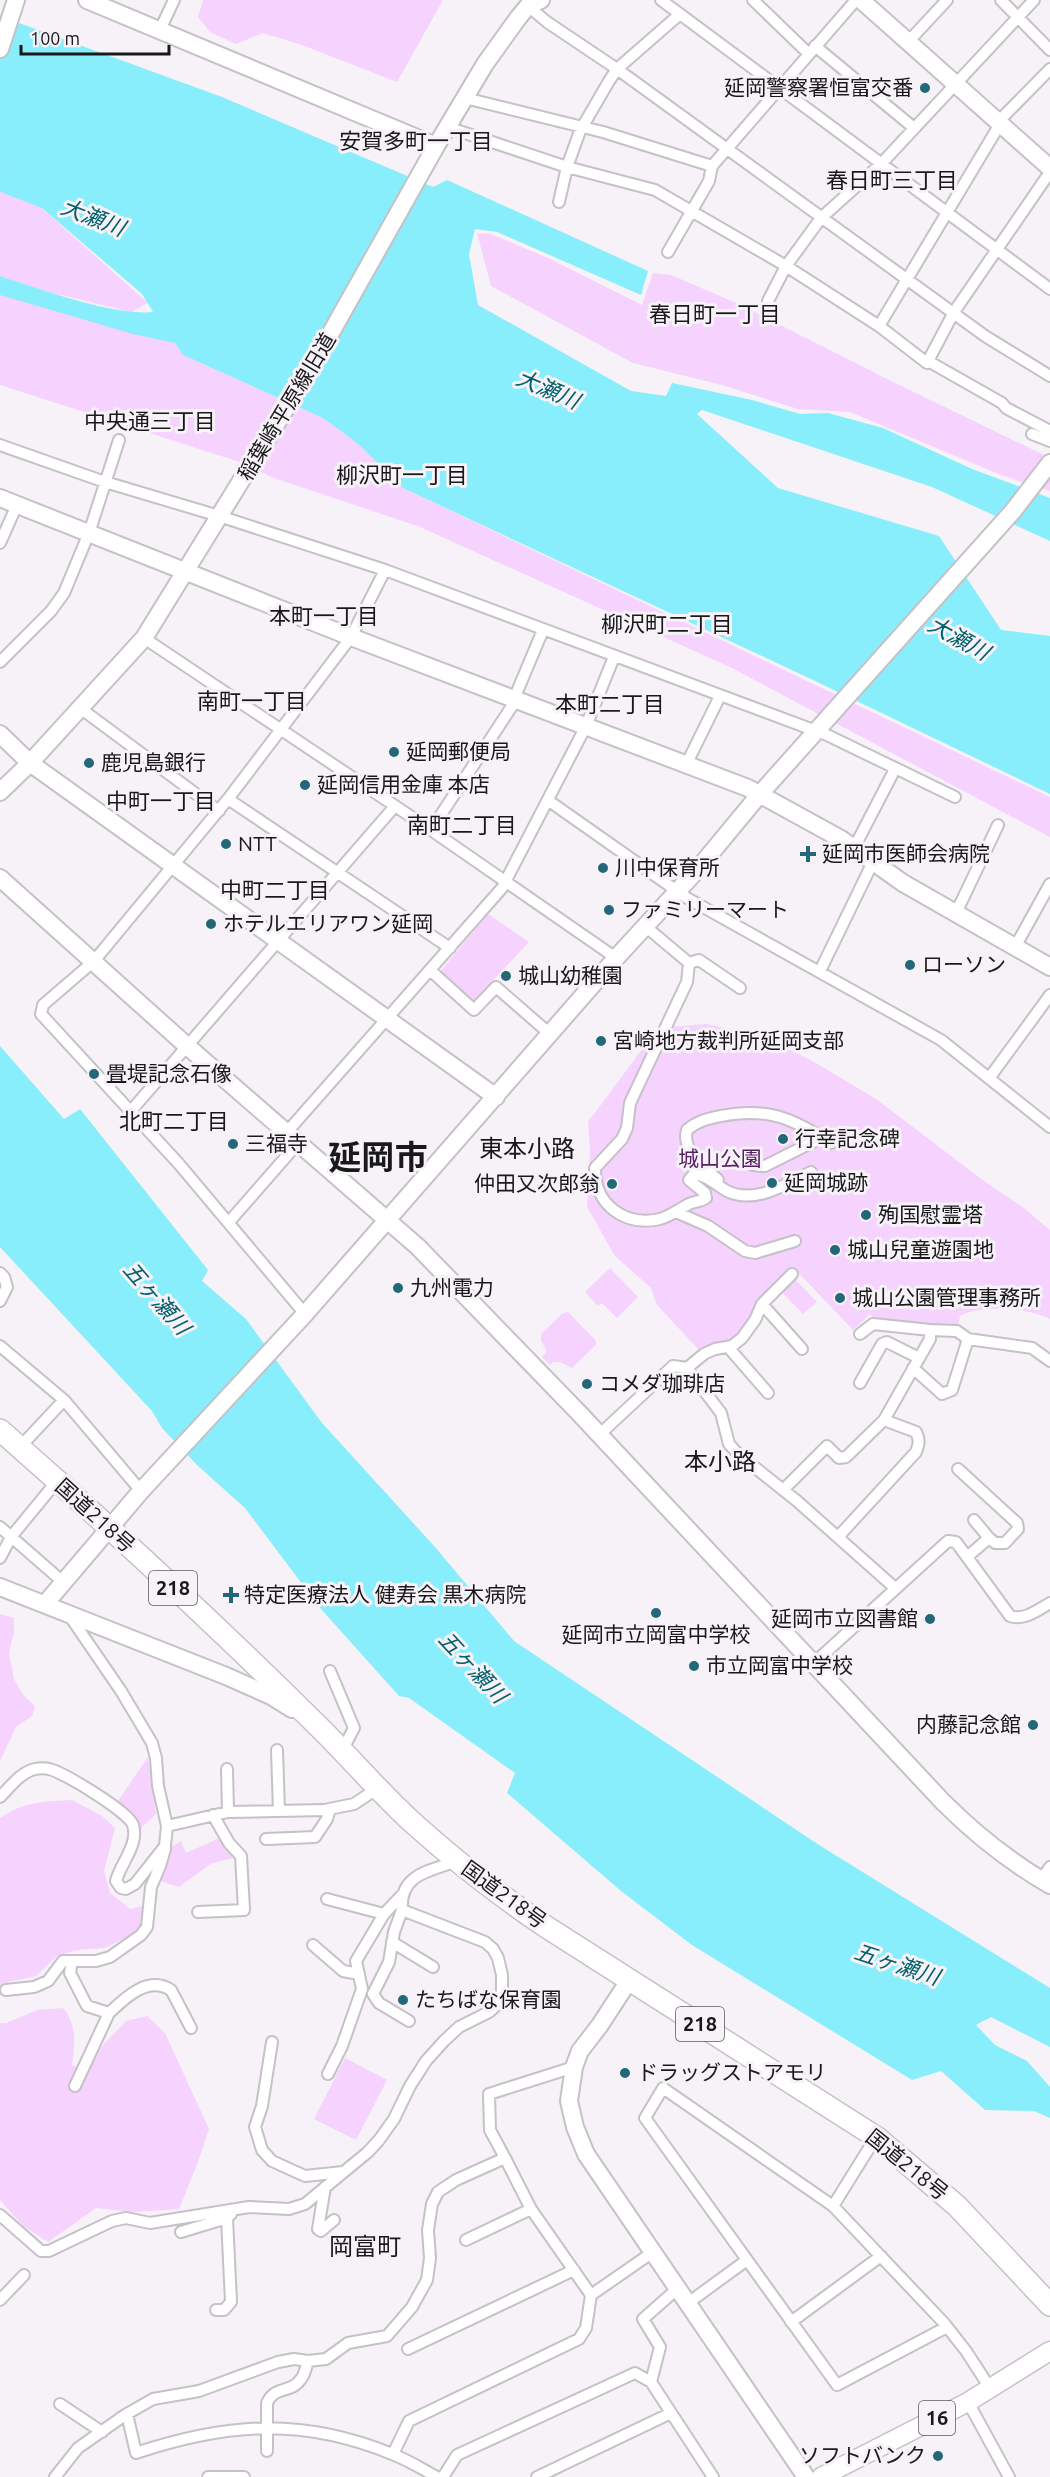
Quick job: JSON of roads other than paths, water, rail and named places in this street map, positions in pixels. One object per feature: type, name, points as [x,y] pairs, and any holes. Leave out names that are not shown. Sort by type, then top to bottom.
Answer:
[{"type":"highway","name":"国道218号","points":[[0,1430],[110,1528],[317,1725],[411,1821],[457,1861],[498,1895],[876,2138],[957,2206],[1050,2306]]},
{"type":"main road","name":"16","points":[[821,2477],[968,2402],[1050,2351]]},
{"type":"street","points":[[0,49],[16,0]]},
{"type":"street","points":[[87,0],[436,146]]},
{"type":"street","points":[[159,32],[174,0]]},
{"type":"street","points":[[661,0],[1050,289]]},
{"type":"street","points":[[753,0],[812,50],[914,128]]},
{"type":"street","points":[[668,252],[709,181],[712,166],[856,0]]},
{"type":"street","points":[[861,0],[1050,168]]},
{"type":"street","points":[[908,42],[947,0]]},
{"type":"street","points":[[1001,0],[1050,50]]},
{"type":"street","points":[[768,301],[786,266],[821,218],[881,164],[954,83],[1034,0]]},
{"type":"street","points":[[531,2],[726,150],[1015,356],[1050,376]]},
{"type":"street","name":"稲葉崎平原線旧道","points":[[0,792],[30,763],[144,638],[315,361],[447,127],[511,27],[531,2]]},
{"type":"street","points":[[559,202],[567,167],[582,127],[617,69],[680,14]]},
{"type":"street","points":[[879,326],[999,123],[1050,69]]},
{"type":"street","points":[[465,98],[582,127],[712,166]]},
{"type":"street","points":[[447,127],[567,167],[655,190],[786,266],[879,326],[927,363],[928,361],[1002,403],[1006,408],[1050,431]]},
{"type":"street","points":[[928,361],[954,312],[1050,172]]},
{"type":"street","points":[[1032,434],[1050,441]]},
{"type":"street","points":[[0,662],[51,611],[64,593],[89,533],[119,440]]},
{"type":"street","points":[[0,445],[105,482],[385,570],[720,696],[821,727],[836,739],[955,796]]},
{"type":"street","points":[[45,1605],[141,1491],[305,1314],[759,795],[1013,511],[1050,463]]},
{"type":"street","points":[[0,498],[748,788],[854,848],[903,883],[1050,967]]},
{"type":"street","points":[[0,543],[17,505]]},
{"type":"street","points":[[305,1314],[179,1164],[41,1014],[43,1005],[94,961],[219,811],[351,636],[385,570]]},
{"type":"street","points":[[431,830],[515,699],[543,630]]},
{"type":"street","points":[[144,638],[431,830],[616,958]]},
{"type":"street","points":[[229,1222],[387,1019],[506,882],[586,726],[614,657]]},
{"type":"street","points":[[687,763],[720,696]]},
{"type":"street","points":[[80,708],[219,811]]},
{"type":"street","points":[[0,734],[30,763],[172,867],[496,1097]]},
{"type":"street","points":[[854,848],[895,769]]},
{"type":"street","points":[[228,799],[450,948]]},
{"type":"street","points":[[549,801],[677,891],[941,1040],[1050,1127]]},
{"type":"street","points":[[130,1112],[395,806]]},
{"type":"street","points":[[956,913],[998,825]]},
{"type":"street","points":[[820,971],[873,862]]},
{"type":"street","points":[[0,878],[187,1046],[418,1247],[966,1824],[1016,1865],[1047,1877]]},
{"type":"street","points":[[1016,947],[1050,884]]},
{"type":"street","points":[[645,926],[689,963]]},
{"type":"street","points":[[689,963],[699,960],[740,988]]},
{"type":"street","points":[[689,963],[687,982],[630,1103],[627,1128],[622,1139],[595,1168],[595,1179],[603,1201],[617,1215],[643,1221],[661,1219],[691,1203],[706,1198],[705,1193],[688,1180],[694,1174],[702,1175],[737,1195],[754,1196],[811,1172]]},
{"type":"street","points":[[430,970],[474,1010],[496,987],[550,1034]]},
{"type":"street","points":[[990,1077],[1050,995]]},
{"type":"street","points":[[737,1195],[691,1153],[685,1140],[686,1134],[694,1124],[726,1115],[761,1112],[792,1119],[827,1140],[765,1166],[753,1165],[749,1161],[753,1153]]},
{"type":"street","points":[[676,1212],[708,1226],[745,1251],[755,1252],[795,1241]]},
{"type":"street","points":[[0,1274],[4,1277],[6,1287],[0,1301]]},
{"type":"street","points":[[687,1368],[715,1348],[732,1346],[747,1332],[762,1304],[792,1274]]},
{"type":"street","points":[[762,1304],[802,1349]]},
{"type":"street","points":[[860,1334],[873,1324],[957,1331],[968,1339],[1032,1348],[1050,1361]]},
{"type":"street","points":[[783,1490],[826,1446],[839,1458],[846,1457],[884,1420],[930,1339],[930,1330]]},
{"type":"street","points":[[913,1368],[942,1394],[947,1393],[952,1390],[968,1339]]},
{"type":"street","points":[[860,1383],[882,1344],[887,1342],[919,1358]]},
{"type":"street","points":[[0,1346],[64,1400],[141,1491]]},
{"type":"street","points":[[728,1347],[768,1393]]},
{"type":"street","points":[[599,1435],[673,1366],[687,1368],[721,1413],[729,1444],[895,1588]]},
{"type":"street","points":[[20,1447],[64,1400]]},
{"type":"street","points":[[838,1537],[916,1452],[920,1439],[916,1432],[884,1420]]},
{"type":"street","points":[[958,1469],[1017,1523],[1018,1529],[1005,1543],[995,1543],[974,1520]]},
{"type":"street","points":[[0,1558],[11,1537],[57,1481]]},
{"type":"street","points":[[0,1527],[63,1582]]},
{"type":"street","points":[[967,1557],[989,1538]]},
{"type":"street","points":[[814,1664],[948,1541],[956,1542],[1010,1616],[1017,1618],[1035,1612],[1050,1603]]},
{"type":"street","points":[[0,1587],[237,1680],[271,1696],[317,1725]]},
{"type":"street","points":[[6,1990],[34,1987],[48,1981],[63,1961],[96,1961],[110,1957],[141,1935],[147,1927],[151,1887],[165,1846],[167,1826],[161,1807],[156,1758],[152,1743],[121,1691],[69,1616]]},
{"type":"street","points":[[237,1680],[260,1671]]},
{"type":"street","points":[[330,1671],[354,1728],[342,1751]]},
{"type":"street","points":[[277,1750],[279,1811]]},
{"type":"street","points":[[0,1797],[26,1772],[37,1768],[50,1768],[113,1804],[128,1816],[133,1825],[134,1835],[133,1843],[116,1881],[121,1888],[126,1889],[135,1884],[165,1846]]},
{"type":"street","points":[[227,1769],[228,1812]]},
{"type":"street","points":[[167,1826],[228,1812],[330,1809],[354,1804],[378,1788]]},
{"type":"street","points":[[266,1839],[315,1837],[327,1819],[330,1809]]},
{"type":"street","points":[[198,1912],[244,1910],[241,1856],[213,1815]]},
{"type":"street","points":[[328,2074],[342,2046],[362,1989],[356,1961],[384,1914],[415,1876],[457,1861]]},
{"type":"street","points":[[401,1896],[402,1910],[393,1932],[388,1962],[373,1994],[374,1998],[410,2021]]},
{"type":"street","points":[[327,1899],[384,1914]]},
{"type":"street","points":[[181,2232],[249,2207],[298,2208],[379,2140],[394,2119],[426,2061],[459,2027],[489,2012],[499,2003],[502,1991],[498,1958],[493,1949],[485,1942],[402,1910]]},
{"type":"street","points":[[393,1942],[433,1966]]},
{"type":"street","points":[[313,1945],[343,1971],[359,1974]]},
{"type":"street","points":[[72,1961],[70,1973],[87,2006],[109,2013]]},
{"type":"street","points":[[630,1979],[600,2025],[580,2050],[574,2067],[569,2102],[575,2127],[586,2154],[807,2477]]},
{"type":"street","points":[[75,2086],[109,2013],[137,1990],[157,1984],[171,1990],[191,2028]]},
{"type":"street","points":[[272,2042],[262,2106],[255,2127],[262,2150],[272,2161],[305,2176],[343,2172]]},
{"type":"street","points":[[393,2454],[409,2421],[579,2339],[586,2328],[591,2295],[531,2209],[490,2130],[489,2094],[574,2067]]},
{"type":"street","points":[[947,2327],[837,2385],[645,2118],[663,2088],[833,2206],[947,2327],[990,2388]]},
{"type":"street","points":[[833,2206],[876,2138]]},
{"type":"street","points":[[55,2477],[78,2448],[153,2400],[199,2391],[278,2362],[294,2359],[308,2361],[326,2359],[348,2343],[387,2336],[412,2307],[427,2280],[430,2258],[428,2230],[432,2204],[438,2192],[456,2180],[505,2158]]},
{"type":"street","points":[[325,2187],[318,2229],[321,2232],[325,2230],[334,2220]]},
{"type":"street","points":[[466,2240],[531,2209]]},
{"type":"street","points":[[0,2215],[28,2242],[44,2251],[49,2251],[112,2221],[126,2218],[150,2223],[231,2214]]},
{"type":"street","points":[[216,2310],[224,2310],[231,2302],[231,2214]]},
{"type":"street","points":[[591,2295],[653,2252]]},
{"type":"street","points":[[791,2322],[881,2256]]},
{"type":"street","points":[[688,2303],[747,2260]]},
{"type":"street","points":[[408,2349],[574,2270]]},
{"type":"street","points":[[2,2292],[24,2275]]},
{"type":"street","points":[[651,2382],[660,2347],[643,2319],[677,2289]]},
{"type":"street","points":[[267,2451],[267,2403],[275,2392],[293,2387],[303,2378],[308,2361]]},
{"type":"street","points":[[443,2477],[457,2456],[566,2403],[635,2373],[651,2382],[714,2477]]},
{"type":"street","points":[[968,2402],[1005,2476]]},
{"type":"street","points":[[60,2404],[102,2432]]},
{"type":"street","points":[[537,2477],[671,2413]]},
{"type":"street","points":[[128,2414],[136,2453],[182,2438],[224,2430],[267,2428],[302,2430],[337,2436],[393,2454],[437,2477]]},
{"type":"street","points":[[208,2477],[244,2477]]},
{"type":"water","points":[[0,16],[222,97],[433,187],[447,180],[648,271],[641,295],[497,232],[475,229],[469,254],[478,305],[631,391],[666,396],[672,383],[752,400],[800,414],[828,413],[883,428],[972,469],[1050,498],[1050,541],[932,487],[702,410],[697,414],[778,488],[939,536],[1001,630],[1050,636],[1050,794],[403,488],[357,443],[323,418],[183,355],[175,343],[133,334],[0,295],[0,276],[98,306],[118,310],[153,312],[142,294],[0,172]]},
{"type":"water","name":"五ヶ瀬川","points":[[0,1046],[64,1119],[80,1109],[208,1270],[202,1281],[246,1319],[322,1423],[435,1547],[514,1641],[819,1845],[1050,1988],[1050,2047],[991,2017],[976,2025],[995,2045],[1027,2061],[1050,2087],[1050,2118],[1034,2111],[985,2110],[941,2071],[912,2080],[692,1945],[621,1891],[507,1793],[515,1773],[409,1698],[399,1696],[321,1609],[245,1508],[197,1465],[162,1428],[152,1411],[0,1247]]},
{"type":"waterway","name":"大瀬川","points":[[0,182],[44,199]]},
{"type":"place","name":"延岡警察署恒富交番","points":[[925,88]]},
{"type":"place","name":"延岡郵便局","points":[[394,752]]},
{"type":"place","name":"鹿児島銀行","points":[[89,763]]},
{"type":"place","name":"延岡信用金庫 本店","points":[[305,785]]},
{"type":"place","name":"NTT","points":[[226,844]]},
{"type":"place","name":"延岡市医師会病院","points":[[808,854]]},
{"type":"place","name":"川中保育所","points":[[603,868]]},
{"type":"place","name":"ファミリーマート","points":[[609,910]]},
{"type":"place","name":"ホテルエリアワン延岡","points":[[211,924]]},
{"type":"place","name":"ローソン","points":[[910,965]]},
{"type":"place","name":"城山幼稚園","points":[[506,976]]},
{"type":"place","name":"宮崎地方裁判所延岡支部","points":[[601,1041]]},
{"type":"place","name":"畳堤記念石像","points":[[94,1074]]},
{"type":"place","name":"行幸記念碑","points":[[783,1139]]},
{"type":"place","name":"三福寺","points":[[233,1144]]},
{"type":"place","name":"延岡城跡","points":[[772,1183]]},
{"type":"place","name":"仲田又次郎翁","points":[[612,1184]]},
{"type":"place","name":"殉国慰霊塔","points":[[866,1215]]},
{"type":"place","name":"城山兒童遊園地","points":[[835,1250]]},
{"type":"place","name":"九州電力","points":[[398,1288]]},
{"type":"place","name":"城山公園管理事務所","points":[[840,1298]]},
{"type":"place","name":"コメダ珈琲店","points":[[587,1384]]},
{"type":"place","name":"特定医療法人 健寿会 黒木病院","points":[[231,1595]]},
{"type":"place","name":"延岡市立岡富中学校","points":[[656,1613]]},
{"type":"place","name":"延岡市立図書館","points":[[930,1619]]},
{"type":"place","name":"市立岡富中学校","points":[[694,1666]]},
{"type":"place","name":"内藤記念館","points":[[1033,1725]]},
{"type":"place","name":"たちばな保育園","points":[[403,2000]]},
{"type":"place","name":"ドラッグストアモリ","points":[[625,2073]]},
{"type":"place","name":"ソフトバンク","points":[[938,2456]]},
{"type":"district","name":"安賀多町一丁目","points":[[416,141]]},
{"type":"district","name":"春日町三丁目","points":[[892,180]]},
{"type":"district","name":"春日町一丁目","points":[[715,314]]},
{"type":"district","name":"中央通三丁目","points":[[150,421]]},
{"type":"district","name":"柳沢町一丁目","points":[[402,475]]},
{"type":"district","name":"本町一丁目","points":[[324,616]]},
{"type":"district","name":"柳沢町二丁目","points":[[667,624]]},
{"type":"district","name":"南町一丁目","points":[[252,701]]},
{"type":"district","name":"本町二丁目","points":[[610,704]]},
{"type":"district","name":"中町一丁目","points":[[161,801]]},
{"type":"district","name":"南町二丁目","points":[[462,825]]},
{"type":"district","name":"中町二丁目","points":[[275,890]]},
{"type":"district","name":"北町二丁目","points":[[174,1121]]},
{"type":"district","name":"東本小路","points":[[527,1149]]},
{"type":"district","name":"延岡市","points":[[378,1157]]},
{"type":"district","name":"本小路","points":[[720,1462]]},
{"type":"district","name":"岡富町","points":[[365,2247]]},
{"type":"park label","name":"城山公園","points":[[720,1159]]}]
